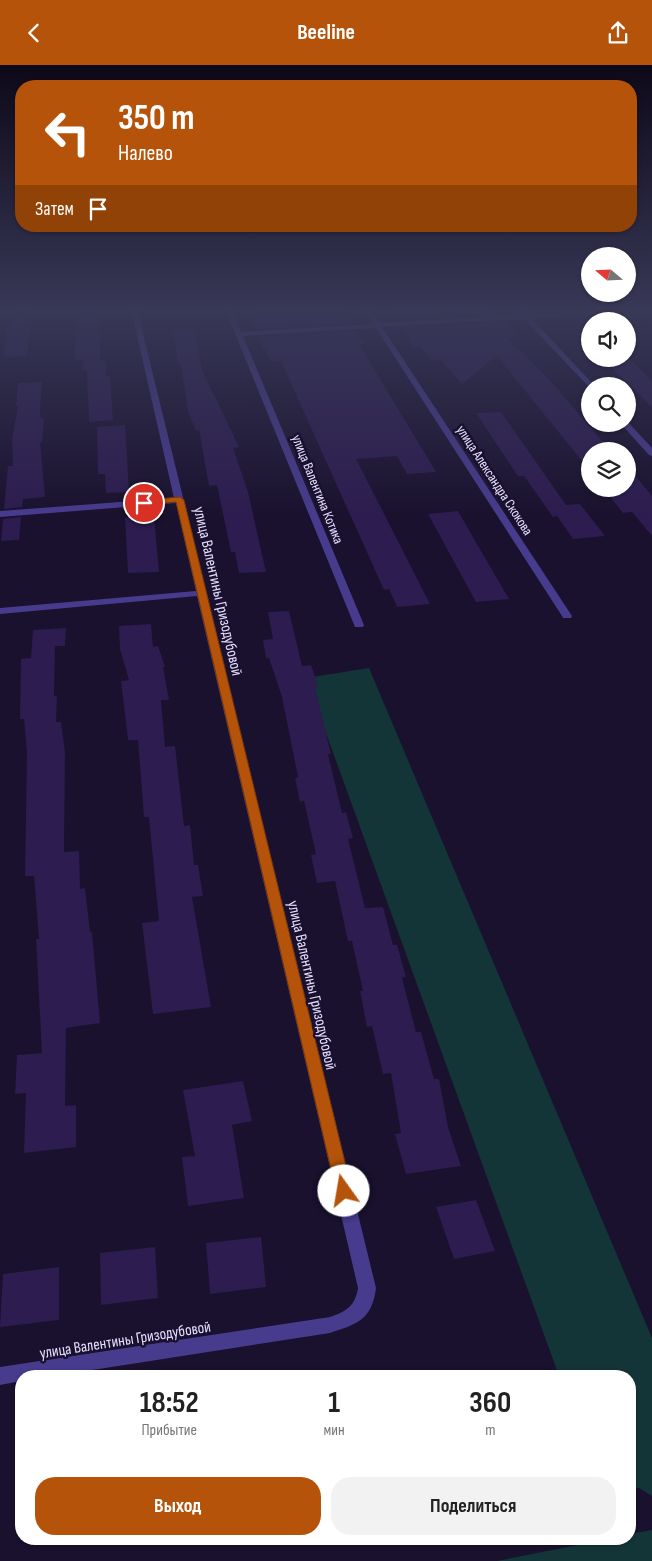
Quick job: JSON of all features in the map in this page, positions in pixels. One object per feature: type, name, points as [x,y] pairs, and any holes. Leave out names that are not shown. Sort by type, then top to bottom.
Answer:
[{"type":"street","name":"улица Валентины Гризодубовой","points":[[33,1370],[330,1325],[356,1316],[366,1303],[367,1288],[151,379]]},
{"type":"street","name":"улица Валентина Котика","points":[[258,379],[359,625]]},
{"type":"street","name":"улица Александра Скокова","points":[[413,379],[567,616]]},
{"type":"street","points":[[632,432],[652,453]]},
{"type":"street","points":[[0,514],[180,500]]},
{"type":"street","points":[[0,611],[202,593]]},
{"type":"street","name":"улица Валентины Гризодубовой","points":[[0,1375],[15,1373]]},
{"type":"green space","points":[[369,668],[652,1338],[652,1496],[636,1488],[636,1370],[557,1370],[306,678]]},
{"type":"green space","points":[[652,1530],[652,1561],[497,1561],[578,1545],[636,1545],[636,1533]]},
{"type":"building","points":[[87,379],[110,379],[113,420],[89,422]]},
{"type":"building","points":[[183,379],[206,379],[239,447],[233,448],[248,492],[266,572],[239,573],[235,552],[231,552],[217,485],[209,486],[199,430],[196,431],[188,411]]},
{"type":"building","points":[[289,379],[380,379],[436,472],[407,474],[397,456],[356,459],[430,604],[397,607],[389,589],[384,590]]},
{"type":"building","points":[[457,379],[468,379],[462,384]]},
{"type":"building","points":[[515,379],[549,379],[581,416],[581,432],[594,432],[603,442],[581,442],[581,460]]},
{"type":"building","points":[[636,379],[650,379],[652,381],[652,407],[636,391]]},
{"type":"building","points":[[42,382],[40,410],[41,419],[44,419],[42,442],[40,442],[45,497],[23,499],[22,507],[4,509],[8,466],[13,466],[12,439],[18,406],[16,406],[18,383]]},
{"type":"building","points":[[501,412],[566,505],[580,504],[605,536],[573,539],[557,516],[553,517],[524,476],[518,476],[476,413]]},
{"type":"building","points":[[125,425],[129,492],[106,493],[105,474],[98,474],[97,427]]},
{"type":"building","points":[[636,477],[652,496],[652,536],[632,512],[623,513],[610,497],[636,497]]},
{"type":"building","points":[[458,511],[509,599],[476,602],[428,514]]},
{"type":"building","points":[[154,516],[159,572],[128,573],[125,518]]},
{"type":"building","points":[[21,517],[19,540],[1,541],[3,519]]},
{"type":"building","points":[[289,611],[302,666],[311,665],[318,686],[315,687],[331,754],[328,754],[342,813],[346,812],[353,838],[348,839],[365,908],[383,907],[393,945],[397,945],[406,977],[402,978],[416,1032],[421,1032],[434,1079],[439,1079],[448,1127],[461,1166],[406,1174],[395,1134],[401,1133],[391,1073],[383,1074],[372,1026],[367,1027],[360,991],[363,991],[352,941],[348,941],[335,881],[317,883],[311,855],[316,854],[304,801],[300,802],[295,778],[298,777],[282,697],[269,658],[266,658],[263,640],[273,639],[268,612]]},
{"type":"building","points":[[151,624],[153,647],[158,646],[165,667],[163,667],[169,700],[161,700],[165,747],[175,746],[184,826],[190,825],[194,865],[198,865],[203,896],[192,897],[211,1007],[153,1014],[142,923],[159,921],[149,817],[144,817],[138,740],[128,740],[121,681],[129,680],[120,649],[119,626]]},
{"type":"building","points":[[66,628],[65,646],[55,646],[54,696],[57,696],[56,722],[61,722],[65,752],[64,852],[79,851],[80,889],[85,888],[90,932],[92,932],[100,1023],[66,1028],[65,1106],[76,1105],[76,1147],[24,1153],[26,1093],[15,1094],[17,1055],[42,1053],[36,939],[39,939],[34,876],[25,876],[27,754],[24,719],[20,719],[21,659],[31,658],[33,630]]},
{"type":"building","points":[[243,1081],[252,1121],[232,1125],[244,1198],[188,1206],[182,1157],[195,1156],[183,1090]]},
{"type":"building","points":[[476,1200],[495,1251],[454,1259],[436,1207]]},
{"type":"building","points":[[261,1237],[266,1287],[210,1294],[206,1243]]},
{"type":"building","points":[[155,1247],[158,1298],[101,1305],[100,1253]]},
{"type":"building","points":[[59,1267],[59,1320],[0,1327],[3,1274]]},
{"type":"route","points":[[144,503],[180,500],[344,1191]]}]
